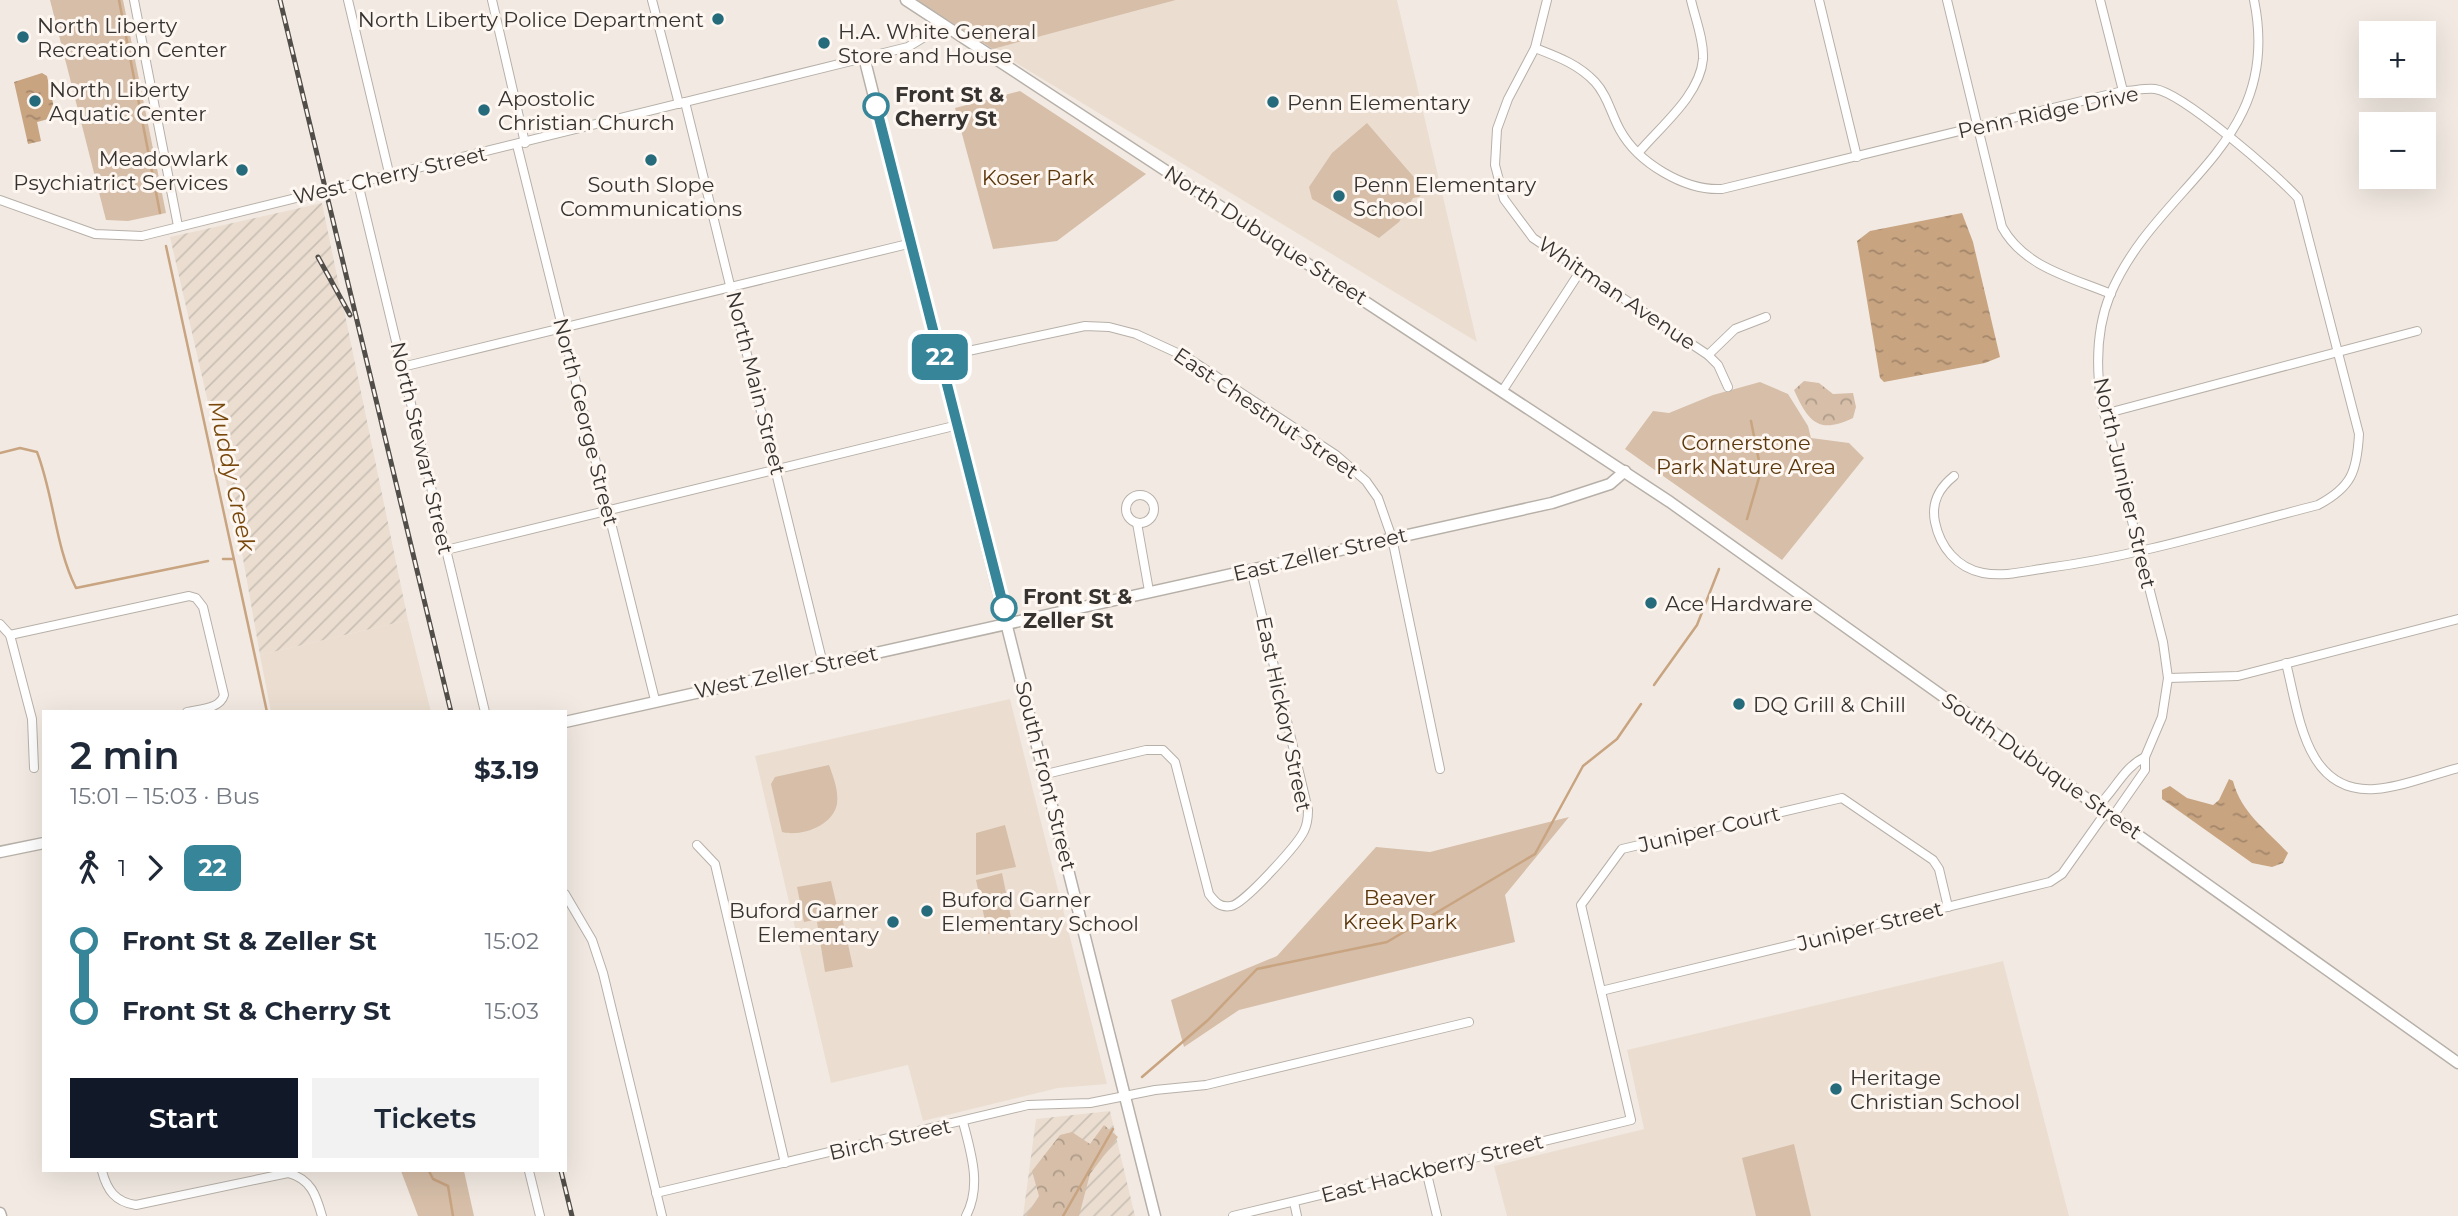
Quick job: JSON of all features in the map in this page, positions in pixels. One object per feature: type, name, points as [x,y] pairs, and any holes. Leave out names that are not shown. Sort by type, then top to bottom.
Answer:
[{"type":"street","points":[[134,0],[178,226]]},
{"type":"street","points":[[348,0],[390,177]]},
{"type":"street","name":"North George Street","points":[[492,0],[562,328],[655,700]]},
{"type":"street","name":"North Main Street","points":[[652,0],[733,286],[823,664]]},
{"type":"street","name":"North Dubuque Street","points":[[906,0],[1625,471]]},
{"type":"street","name":"Whitman Avenue","points":[[1548,0],[1535,48],[1502,113],[1495,148],[1497,174],[1504,199],[1521,226],[1533,238],[1708,355],[1718,365],[1728,387]]},
{"type":"street","points":[[1639,152],[1688,96],[1701,71],[1702,46],[1691,0]]},
{"type":"street","points":[[1819,0],[1857,158]]},
{"type":"street","points":[[1947,0],[2002,227],[2010,241],[2029,260],[2110,294]]},
{"type":"street","points":[[2100,0],[2123,91]]},
{"type":"street","name":"North Juniper Street","points":[[2106,811],[2144,770],[2145,757],[2162,717],[2168,678],[2163,642],[2104,414],[2098,362],[2102,324],[2110,294],[2133,255],[2228,137],[2245,109],[2259,61],[2258,20],[2253,0]]},
{"type":"street","name":"West Cherry Street","points":[[0,200],[77,229],[111,237],[142,236],[390,177],[908,47],[944,25]]},
{"type":"street","name":"Penn Ridge Drive","points":[[1535,48],[1573,64],[1594,81],[1608,102],[1621,132],[1639,152],[1676,179],[1704,189],[1722,189],[1857,158],[2123,91],[2156,89],[2178,97],[2298,198],[2359,434],[2357,467],[2338,494],[2318,505],[2139,552],[2100,561],[2001,574],[1982,573],[1964,566],[1942,543],[1933,514],[1940,487],[1954,476]]},
{"type":"street","name":"South Front Street","points":[[864,57],[1155,1216]]},
{"type":"street","name":"North Stewart Street","points":[[359,184],[485,710]]},
{"type":"street","points":[[402,367],[912,243]]},
{"type":"street","points":[[1503,390],[1581,270]]},
{"type":"street","points":[[1708,355],[1735,328],[1766,317]]},
{"type":"street","name":"East Chestnut Street","points":[[940,357],[1086,326],[1110,327],[1157,341],[1221,379],[1356,471],[1378,498],[1392,538],[1440,769]]},
{"type":"street","points":[[2104,414],[2417,331]]},
{"type":"street","points":[[446,551],[958,425]]},
{"type":"street","name":"East Zeller Street","points":[[1008,622],[1552,503],[1610,484],[1625,471]]},
{"type":"street","name":"South Dubuque Street","points":[[1625,471],[2458,1063]]},
{"type":"street","points":[[1137,523],[1149,591]]},
{"type":"street","name":"East Hickory Street","points":[[1046,774],[1146,750],[1163,750],[1175,762],[1209,894],[1222,906],[1242,900],[1299,840],[1307,824],[1308,810],[1251,569]]},
{"type":"street","points":[[10,635],[189,596],[196,598],[204,607],[225,695],[221,703],[196,710]]},
{"type":"street","points":[[2168,678],[2230,677],[2458,619]]},
{"type":"street","name":"West Zeller Street","points":[[567,722],[1008,622]]},
{"type":"street","points":[[0,624],[10,635],[39,746],[34,768]]},
{"type":"street","points":[[2286,663],[2307,747],[2330,777],[2352,788],[2378,789],[2458,768]]},
{"type":"street","name":"North Juniper Street","points":[[2106,811],[2112,793],[2132,763],[2145,757]]},
{"type":"street","name":"Juniper Court","points":[[1632,1120],[1581,905],[1622,849],[1842,798],[1933,860],[1939,869],[1948,907]]},
{"type":"street","name":"Juniper Street","points":[[1601,990],[2057,880],[2106,811]]},
{"type":"street","points":[[0,852],[42,842]]},
{"type":"street","points":[[697,845],[715,864],[785,1163]]},
{"type":"street","points":[[567,897],[592,940],[603,973],[662,1216]]},
{"type":"street","name":"Birch Street","points":[[656,1193],[1028,1105],[1090,1102],[1206,1085],[1469,1022]]},
{"type":"street","name":"East Hackberry Street","points":[[1233,1216],[1632,1120]]},
{"type":"street","points":[[963,1122],[975,1168],[971,1207],[966,1216]]},
{"type":"street","points":[[1426,1170],[1437,1216]]},
{"type":"street","points":[[103,1172],[110,1193],[124,1203],[136,1205],[288,1174],[303,1179],[310,1185],[322,1216]]},
{"type":"street","points":[[529,1172],[540,1216]]},
{"type":"street","points":[[1294,1202],[1297,1216]]},
{"type":"shaded area","name":"Penn Elementary School","points":[[1176,0],[1397,0],[1477,342],[993,49]]},
{"type":"shaded area","points":[[322,203],[408,620],[260,655],[240,542],[170,237]]},
{"type":"shaded area","points":[[408,620],[430,710],[271,710],[260,655]]},
{"type":"shaded area","name":"Buford Garner Elementary School","points":[[1010,699],[1107,1084],[1058,1088],[923,1121],[908,1065],[831,1083],[755,756]]},
{"type":"shaded area","name":"Heritage Christian School","points":[[2003,961],[2069,1216],[1507,1216],[1494,1166],[1644,1129],[1627,1050]]},
{"type":"shaded area","points":[[1110,1111],[1135,1216],[1023,1216],[1036,1119]]},
{"type":"green space","points":[[50,0],[123,0],[166,213],[128,221],[106,220]]},
{"type":"green space","points":[[917,0],[1176,0],[993,49]]},
{"type":"green space","name":"Koser Park","points":[[1020,91],[1146,174],[1057,241],[993,249],[955,108]]},
{"type":"green space","points":[[1367,123],[1425,190],[1419,197],[1413,198],[1399,222],[1379,238],[1312,199],[1309,187],[1332,153]]},
{"type":"green space","points":[[1804,381],[1819,383],[1833,394],[1853,393],[1856,407],[1853,418],[1831,425],[1816,422],[1804,410],[1794,390]]},
{"type":"green space","name":"Cornerstone Park Nature Area","points":[[1760,382],[1788,394],[1808,426],[1811,438],[1849,443],[1864,458],[1782,560],[1625,449],[1653,411],[1669,413],[1713,395]]},
{"type":"green space","points":[[829,765],[837,794],[834,812],[815,828],[798,833],[782,832],[771,784],[775,777]]},
{"type":"green space","name":"Beaver Kreek Park","points":[[1569,817],[1505,895],[1515,942],[1239,1010],[1184,1047],[1171,1000],[1277,956],[1376,847],[1430,852]]},
{"type":"green space","points":[[1005,825],[1016,867],[976,875],[976,833]]},
{"type":"green space","points":[[1002,873],[1013,927],[988,934],[976,880]]},
{"type":"green space","points":[[831,881],[839,915],[804,922],[797,887]]},
{"type":"green space","points":[[842,917],[853,967],[825,972],[817,922]]},
{"type":"green space","points":[[1104,1125],[1118,1137],[1090,1174],[1079,1216],[1026,1216],[1039,1196],[1032,1171],[1060,1135],[1072,1132],[1090,1144]]},
{"type":"green space","points":[[1794,1144],[1811,1216],[1756,1216],[1742,1158]]},
{"type":"green space","points":[[401,1172],[464,1172],[474,1216],[418,1216]]},
{"type":"water","name":"North Liberty Aquatic Center","points":[[42,73],[47,76],[56,117],[37,122],[41,141],[28,144],[14,82]]},
{"type":"water","points":[[1962,213],[1973,242],[2000,357],[1985,363],[1884,382],[1880,378],[1857,241],[1870,231]]},
{"type":"water","points":[[2229,779],[2233,781],[2248,812],[2288,853],[2283,863],[2272,867],[2252,863],[2162,799],[2162,790],[2170,786],[2187,798],[2213,805],[2219,800]]},
{"type":"waterway","name":"Muddy Creek","points":[[119,0],[160,213]]},
{"type":"waterway","name":"Muddy Creek","points":[[166,246],[267,710]]},
{"type":"waterway","points":[[1747,519],[1761,471],[1751,421]]},
{"type":"waterway","points":[[0,453],[20,448],[37,452],[63,555],[76,588],[208,561]]},
{"type":"waterway","points":[[223,559],[233,559]]},
{"type":"waterway","points":[[1654,685],[1697,625],[1719,569]]},
{"type":"waterway","points":[[1142,1077],[1208,1020],[1257,969],[1387,942],[1535,854],[1583,766],[1617,739],[1641,704]]},
{"type":"waterway","points":[[1063,1216],[1113,1129]]},
{"type":"waterway","name":"Muddy Creek","points":[[430,1172],[433,1179],[448,1186],[453,1216]]},
{"type":"railway","points":[[280,0],[451,710]]},
{"type":"railway","points":[[318,257],[350,315]]},
{"type":"railway","points":[[561,1172],[572,1216]]},
{"type":"bus line","name":"22","points":[[876,106],[1004,608]]},
{"type":"place","name":"North Liberty Police Department","points":[[718,19]]},
{"type":"place","name":"North Liberty Recreation Center","points":[[23,37]]},
{"type":"place","name":"H.A. White General Store and House","points":[[824,43]]},
{"type":"place","name":"North Liberty Aquatic Center","points":[[35,101]]},
{"type":"place","name":"Penn Elementary","points":[[1273,102]]},
{"type":"place","name":"Front St & Cherry St","points":[[876,106]]},
{"type":"place","name":"Apostolic Christian Church","points":[[484,110]]},
{"type":"place","name":"South Slope Communications","points":[[651,160]]},
{"type":"place","name":"Meadowlark Psychiatrict Services","points":[[242,170]]},
{"type":"place","name":"Penn Elementary School","points":[[1339,196]]},
{"type":"place","name":"Ace Hardware","points":[[1651,603]]},
{"type":"place","name":"Front St & Zeller St","points":[[1004,608]]},
{"type":"place","name":"DQ Grill & Chill","points":[[1739,704]]},
{"type":"place","name":"Buford Garner Elementary School","points":[[927,911]]},
{"type":"place","name":"Buford Garner Elementary","points":[[893,922]]},
{"type":"place","name":"Heritage Christian School","points":[[1836,1089]]}]
